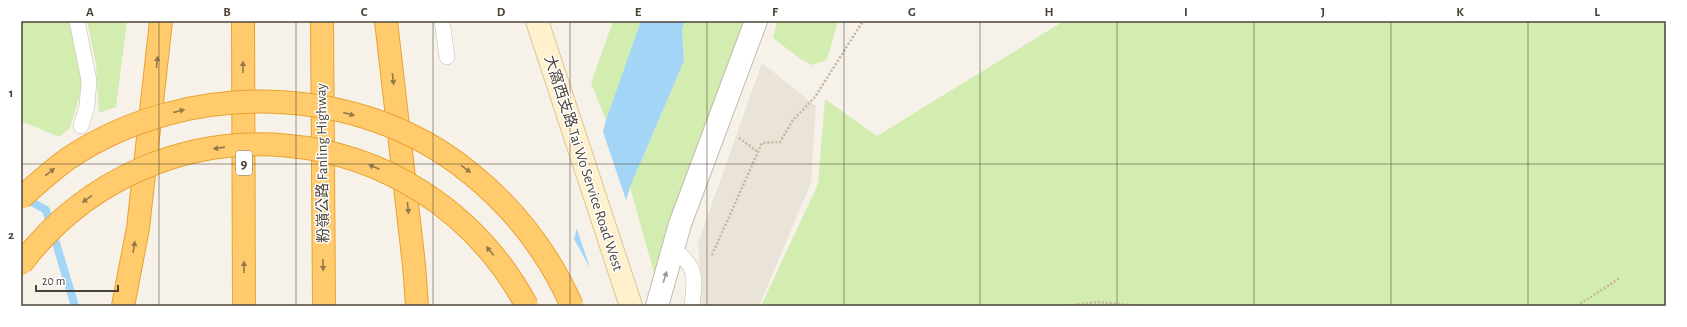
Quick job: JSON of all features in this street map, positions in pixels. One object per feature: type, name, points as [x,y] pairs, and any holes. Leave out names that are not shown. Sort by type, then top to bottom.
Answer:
[{"type":"highway","points":[[124,302],[138,228],[161,21]]},
{"type":"highway","name":"9","points":[[243,21],[244,306]]},
{"type":"highway","name":"粉嶺公路 Fanling Highway","points":[[322,21],[324,306]]},
{"type":"highway","points":[[386,21],[414,265],[417,306]]},
{"type":"highway","points":[[21,198],[45,176],[96,142],[126,128],[163,115],[196,106],[234,101],[268,101],[324,108],[374,121],[403,132],[448,157],[470,172],[504,205],[527,231],[560,280],[572,306]]},
{"type":"highway","points":[[21,264],[54,227],[77,206],[102,189],[134,172],[159,162],[207,149],[259,144],[289,146],[340,155],[394,175],[415,187],[454,215],[473,232],[505,270],[527,306]]},
{"type":"main road","name":"大窩西支路 Tai Wo Service Road West","points":[[537,21],[631,306]]},
{"type":"street","points":[[657,306],[683,217],[756,21]]},
{"type":"lane","points":[[78,21],[89,81],[87,106],[81,126]]},
{"type":"lane","points":[[442,21],[447,57]]},
{"type":"lane","points":[[674,248],[690,263],[694,274],[692,306]]},
{"type":"path","points":[[712,255],[762,143],[780,142],[793,120],[815,97],[863,21]]},
{"type":"path","points":[[737,137],[758,152]]},
{"type":"path","points":[[1577,306],[1620,278]]},
{"type":"path","points":[[1066,306],[1098,302],[1140,306]]},
{"type":"shaded area","points":[[762,63],[816,106],[811,183],[759,306],[699,306],[701,292],[698,243]]},
{"type":"green space","points":[[21,21],[72,21],[84,81],[70,128],[59,137],[21,121]]},
{"type":"green space","points":[[87,21],[127,21],[116,107],[99,113],[96,64]]},
{"type":"green space","points":[[613,21],[643,21],[606,120],[591,83]]},
{"type":"green space","points":[[685,21],[748,21],[654,273],[630,187],[684,61],[682,29]]},
{"type":"green space","points":[[777,21],[838,21],[827,60],[812,65],[799,58],[773,38]]},
{"type":"green space","points":[[1064,21],[1666,21],[1666,306],[761,306],[818,184],[825,99],[877,136]]},
{"type":"water","points":[[641,21],[685,21],[682,29],[684,61],[630,187],[595,306],[556,306],[606,120]]},
{"type":"pier","points":[[602,129],[627,203],[597,306],[554,306],[573,237],[590,268],[576,226]]},
{"type":"waterway","points":[[23,197],[46,210],[75,306]]}]
